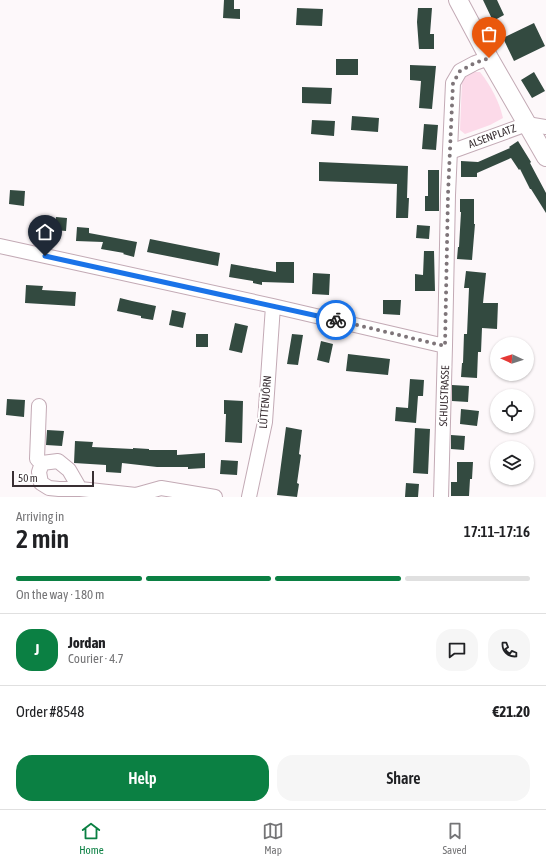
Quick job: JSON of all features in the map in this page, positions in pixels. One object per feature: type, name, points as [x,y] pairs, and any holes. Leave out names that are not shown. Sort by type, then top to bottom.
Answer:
[{"type":"main road","name":"ALSENPLATZ","points":[[458,0],[527,124]]},
{"type":"main road","points":[[527,124],[546,157]]},
{"type":"street","name":"ALSENPLATZ","points":[[489,58],[460,71],[453,83],[450,152],[527,124]]},
{"type":"street","points":[[527,124],[546,127]]},
{"type":"street","name":"SCHULSTRASSE","points":[[440,497],[450,152]]},
{"type":"street","points":[[0,246],[273,306],[445,346]]},
{"type":"street","name":"LÜTTENJÖRN","points":[[249,497],[265,422],[273,306]]},
{"type":"street","points":[[39,406],[37,459],[42,463],[58,461],[68,470],[80,489]]},
{"type":"street","points":[[42,463],[39,472],[41,483],[49,488],[80,489],[136,495],[161,488],[215,497]]},
{"type":"shaded area","points":[[471,72],[480,72],[484,77],[497,100],[503,118],[490,125],[465,134],[460,130],[462,80]]},
{"type":"building","points":[[224,0],[234,0],[234,9],[240,9],[240,19],[223,18]]},
{"type":"building","points":[[483,0],[497,0],[504,15],[493,21]]},
{"type":"building","points":[[297,8],[323,9],[322,26],[296,25]]},
{"type":"building","points":[[418,8],[432,8],[430,34],[434,34],[434,49],[419,49],[417,22]]},
{"type":"building","points":[[534,23],[545,46],[514,61],[503,38]]},
{"type":"building","points":[[336,59],[358,59],[358,75],[336,75]]},
{"type":"building","points":[[410,65],[436,66],[432,109],[419,108],[421,81],[410,80]]},
{"type":"building","points":[[534,72],[545,91],[532,98],[521,80]]},
{"type":"building","points":[[302,87],[332,88],[331,104],[302,103]]},
{"type":"building","points":[[352,116],[379,118],[378,132],[351,130]]},
{"type":"building","points":[[312,120],[335,121],[334,136],[311,134]]},
{"type":"building","points":[[424,124],[438,125],[436,150],[422,149]]},
{"type":"building","points":[[518,141],[531,162],[530,163],[546,193],[546,213],[530,189],[520,169],[519,170],[511,158],[477,173],[477,177],[461,177],[461,161],[478,162],[510,148],[509,147]]},
{"type":"building","points":[[319,162],[408,166],[408,218],[396,218],[397,184],[319,181]]},
{"type":"building","points":[[428,170],[439,170],[439,211],[425,211],[425,196],[428,196]]},
{"type":"building","points":[[10,190],[25,191],[24,206],[9,204]]},
{"type":"building","points":[[460,199],[474,199],[475,224],[472,260],[457,259],[461,212]]},
{"type":"building","points":[[56,217],[67,218],[66,231],[54,230]]},
{"type":"building","points":[[417,225],[430,226],[429,239],[416,238]]},
{"type":"building","points":[[77,227],[89,228],[89,233],[137,242],[134,257],[123,254],[124,253],[101,249],[103,242],[76,241]]},
{"type":"building","points":[[150,239],[220,253],[218,266],[147,252]]},
{"type":"building","points":[[424,251],[434,251],[435,291],[415,291],[415,274],[423,275]]},
{"type":"building","points":[[276,262],[294,262],[294,283],[262,282],[262,285],[253,283],[253,281],[229,277],[231,264],[276,272]]},
{"type":"building","points":[[466,271],[486,273],[483,303],[498,303],[497,329],[482,328],[481,352],[478,352],[477,378],[461,377],[464,334],[467,334],[469,288],[464,288]]},
{"type":"building","points":[[313,273],[330,274],[329,295],[312,294]]},
{"type":"building","points":[[26,285],[43,286],[42,290],[76,292],[75,306],[25,303]]},
{"type":"building","points":[[120,298],[156,306],[153,320],[117,311]]},
{"type":"building","points":[[383,300],[401,300],[400,315],[383,314]]},
{"type":"building","points":[[172,310],[186,313],[183,328],[169,325]]},
{"type":"building","points":[[235,323],[248,326],[242,353],[229,350]]},
{"type":"building","points":[[196,334],[208,334],[208,347],[196,347]]},
{"type":"building","points":[[292,334],[303,335],[298,365],[287,364]]},
{"type":"building","points":[[321,341],[333,344],[329,363],[317,360]]},
{"type":"building","points":[[348,354],[390,359],[388,375],[346,371]]},
{"type":"building","points":[[410,379],[424,380],[423,396],[418,396],[416,423],[395,421],[396,407],[408,408]]},
{"type":"building","points":[[452,385],[469,386],[468,402],[452,401]]},
{"type":"building","points":[[7,399],[25,400],[24,417],[6,415]]},
{"type":"building","points":[[224,400],[243,401],[242,443],[225,442],[226,414],[224,414]]},
{"type":"building","points":[[461,409],[479,411],[477,426],[460,424]]},
{"type":"building","points":[[286,427],[302,430],[299,454],[301,455],[297,483],[299,484],[297,497],[277,495]]},
{"type":"building","points":[[415,428],[430,429],[428,474],[413,473]]},
{"type":"building","points":[[47,430],[64,431],[62,446],[46,445]]},
{"type":"building","points":[[451,435],[465,436],[464,450],[451,449]]},
{"type":"building","points":[[75,441],[93,442],[92,447],[177,450],[177,455],[205,453],[205,468],[188,469],[188,467],[157,467],[122,463],[121,473],[106,472],[106,465],[74,463]]},
{"type":"building","points":[[221,460],[238,461],[237,475],[220,474]]},
{"type":"building","points":[[457,462],[473,462],[469,496],[451,496],[451,482],[457,482]]},
{"type":"building","points":[[406,483],[419,484],[418,497],[405,497]]},
{"type":"way so far","points":[[336,320],[445,346],[448,194],[453,83],[460,71],[489,58]]},
{"type":"route","points":[[45,256],[336,320]]}]
